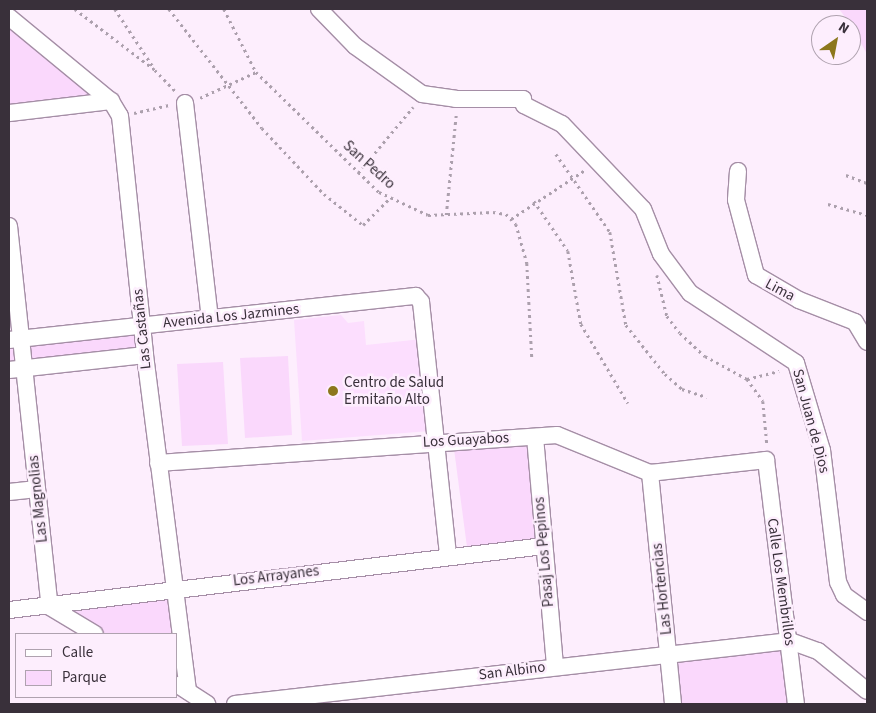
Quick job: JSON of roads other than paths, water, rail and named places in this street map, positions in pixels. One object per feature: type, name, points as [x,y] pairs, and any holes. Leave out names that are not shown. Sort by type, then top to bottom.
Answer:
[{"type":"street","name":"San Juan de Dios","points":[[319,9],[362,51],[422,94],[456,99],[523,99],[524,105],[562,124],[639,203],[661,254],[702,304],[778,347],[796,363],[822,450],[838,582],[844,595],[867,612]]},
{"type":"street","name":"Las Castañas","points":[[9,17],[111,101],[122,129],[145,355],[177,633]]},
{"type":"street","points":[[9,113],[111,101]]},
{"type":"street","points":[[185,102],[210,318]]},
{"type":"street","name":"Lima","points":[[738,172],[736,200],[756,275],[799,300],[855,322],[867,342]]},
{"type":"street","name":"Las Magnolias","points":[[9,226],[16,339],[25,369],[50,607]]},
{"type":"street","name":"Avenida Los Jazmines","points":[[16,339],[413,295],[421,302],[435,440]]},
{"type":"street","points":[[9,370],[145,355]]},
{"type":"street","name":"Los Guayabos","points":[[158,463],[435,440],[557,435],[650,473],[766,460]]},
{"type":"street","name":"Pasaj Los Pepinos","points":[[535,437],[555,666]]},
{"type":"street","points":[[435,440],[448,556]]},
{"type":"street","name":"Calle Los Membrillos","points":[[766,460],[790,641],[796,704]]},
{"type":"street","name":"Las Hortencias","points":[[650,473],[673,704]]},
{"type":"street","points":[[9,492],[37,489]]},
{"type":"street","name":"Los Arrayanes","points":[[9,610],[50,607],[173,589],[544,546]]},
{"type":"street","points":[[50,607],[93,633]]},
{"type":"street","points":[[790,641],[818,651],[867,691]]},
{"type":"street","name":"San Albino","points":[[235,704],[330,699],[555,666],[790,641]]},
{"type":"street","name":"Las Castañas","points":[[178,643],[182,687]]},
{"type":"street","points":[[182,687],[207,704]]},
{"type":"place","name":"Centro de Salud Ermitaño Alto","points":[[333,391]]}]
